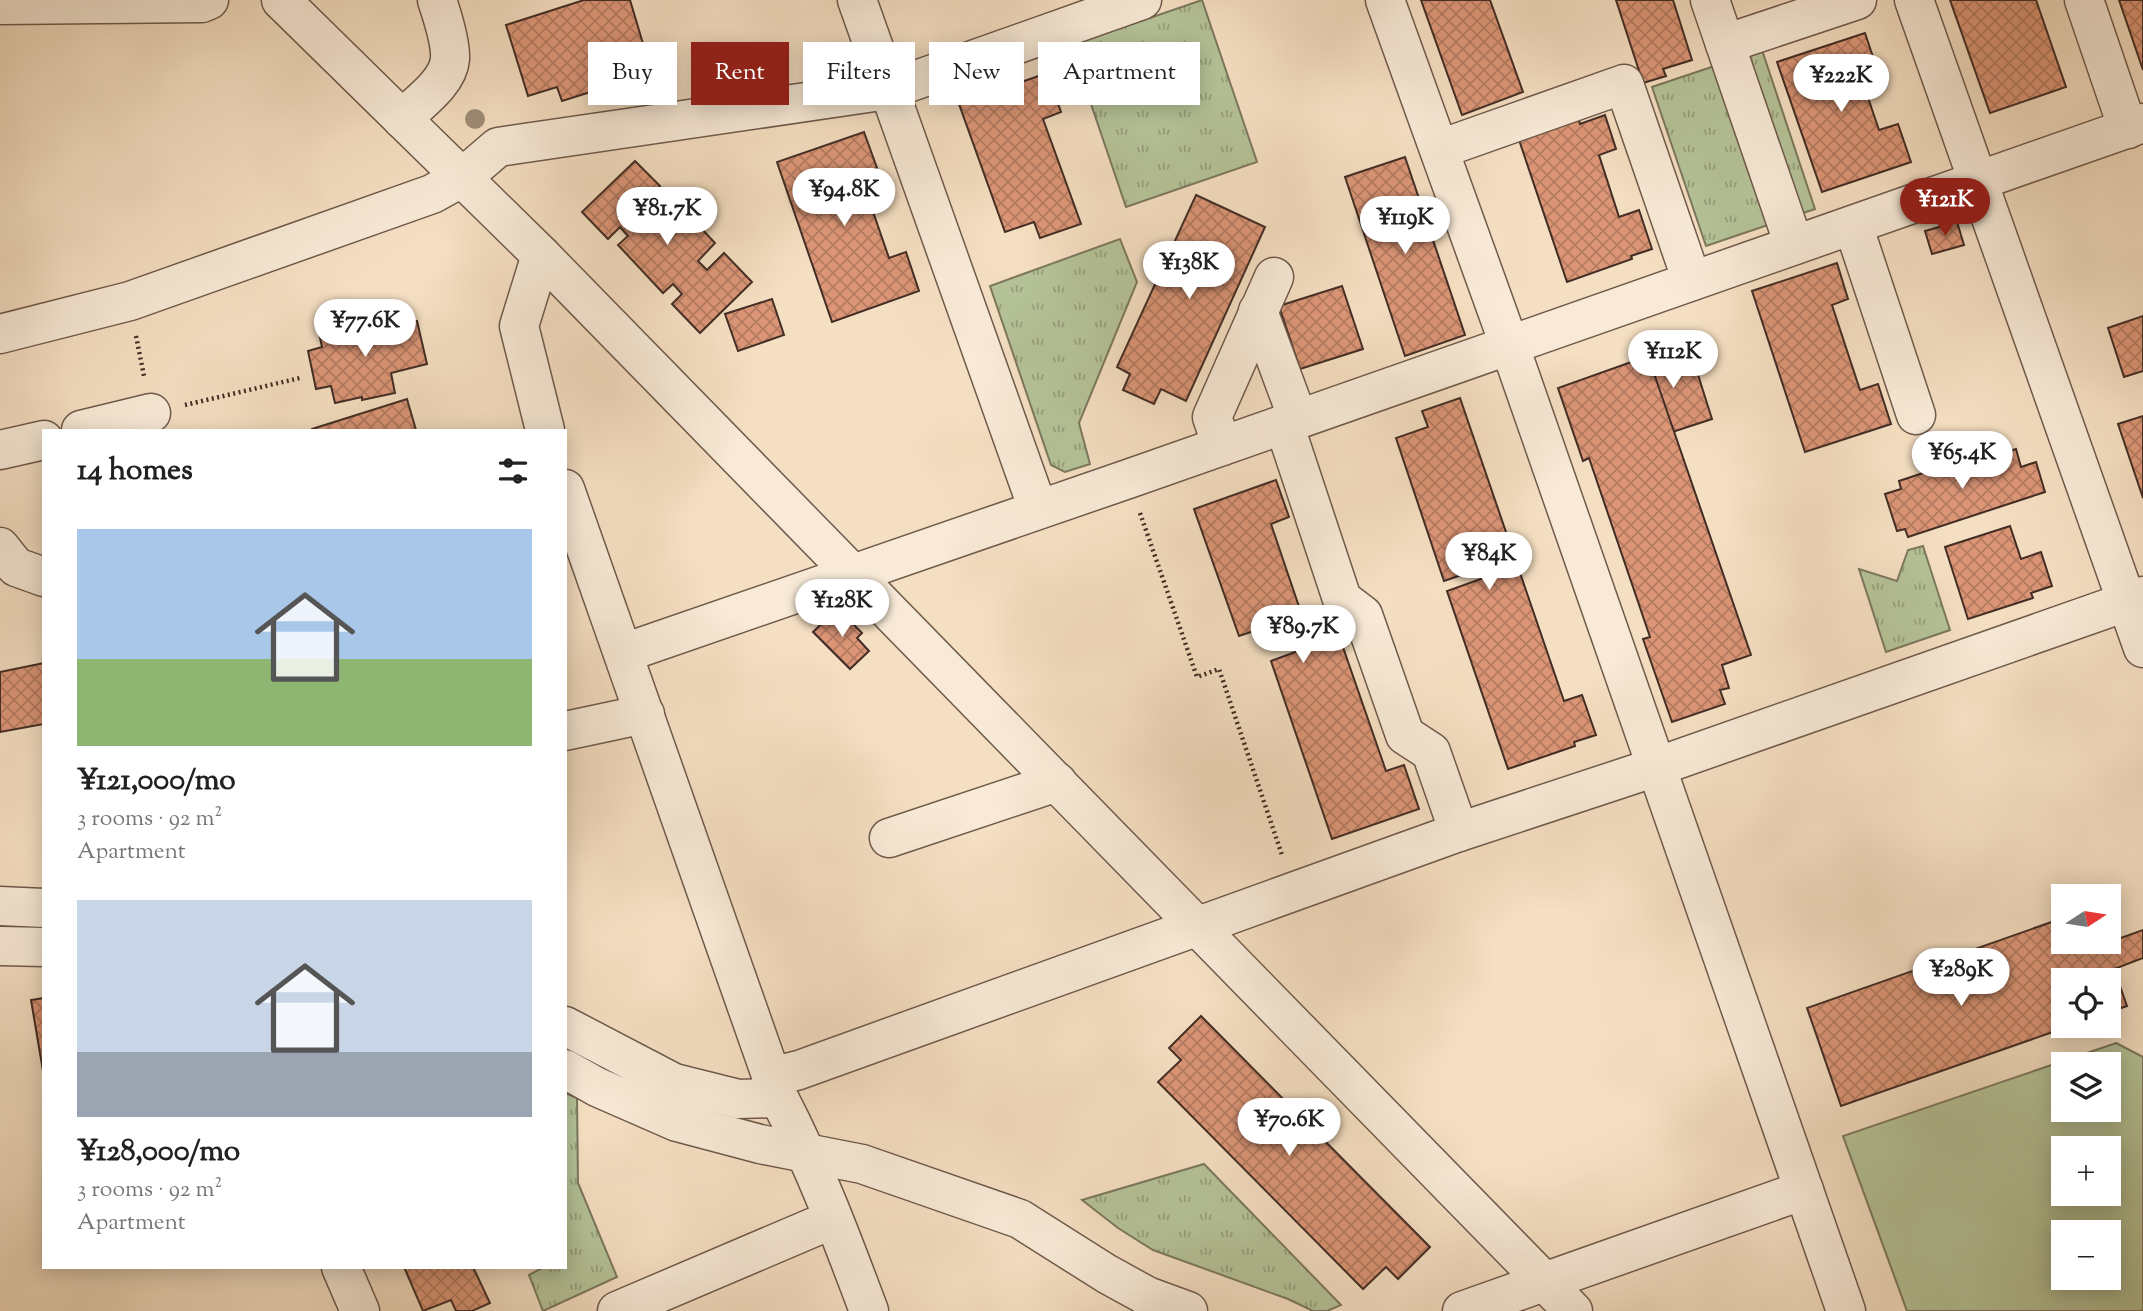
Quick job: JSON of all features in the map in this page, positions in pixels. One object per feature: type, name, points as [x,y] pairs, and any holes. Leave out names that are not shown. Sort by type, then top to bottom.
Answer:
[{"type":"street","points":[[0,5],[66,2],[202,4],[209,0]]},
{"type":"street","points":[[281,0],[541,255],[1573,1311]]},
{"type":"street","points":[[402,118],[442,80],[450,60],[445,26],[437,0]]},
{"type":"street","points":[[857,0],[871,42]]},
{"type":"street","points":[[915,80],[1142,0]]},
{"type":"street","points":[[1385,0],[1509,344],[1846,1311]]},
{"type":"street","points":[[1710,0],[1794,245]]},
{"type":"street","points":[[1725,44],[1857,0]]},
{"type":"street","points":[[1914,0],[1977,181],[2135,599],[2143,648]]},
{"type":"street","points":[[624,653],[2135,126],[2084,0]]},
{"type":"street","points":[[1440,149],[1624,84],[1692,281]]},
{"type":"street","points":[[0,334],[130,301],[432,194],[463,177],[498,147],[803,102]]},
{"type":"street","points":[[895,105],[1038,509]]},
{"type":"street","points":[[1853,225],[1916,415]]},
{"type":"street","points":[[541,255],[519,326],[545,429]]},
{"type":"street","points":[[1222,446],[1212,418],[1274,277]]},
{"type":"street","points":[[1258,312],[1342,599],[1363,615],[1405,735],[1431,752],[1459,832]]},
{"type":"street","points":[[85,429],[151,413]]},
{"type":"street","points":[[0,450],[42,440]]},
{"type":"street","points":[[567,495],[775,1088],[833,1219],[869,1311]]},
{"type":"street","points":[[0,547],[16,567],[42,576]]},
{"type":"street","points":[[567,1027],[674,1083],[738,1099],[775,1088],[799,1070],[1197,925],[2135,599]]},
{"type":"street","points":[[567,732],[645,714]]},
{"type":"street","points":[[889,838],[1056,782]]},
{"type":"street","points":[[0,906],[42,908]]},
{"type":"street","points":[[0,946],[42,947]]},
{"type":"street","points":[[567,1070],[597,1087],[677,1122],[806,1155],[862,1164],[1020,1219],[1137,1291],[1188,1311]]},
{"type":"street","points":[[1462,1311],[1804,1190]]},
{"type":"street","points":[[617,1311],[833,1219]]},
{"type":"street","points":[[342,1269],[360,1311]]},
{"type":"path","points":[[130,301],[151,413],[300,378]]},
{"type":"path","points":[[1128,479],[1197,677],[1219,669],[1294,891]]},
{"type":"green space","points":[[1202,0],[1257,162],[1126,207],[1091,105],[1200,105],[1200,42],[1080,42]]},
{"type":"green space","points":[[1762,50],[1815,209],[1706,246],[1652,87]]},
{"type":"green space","points":[[1120,239],[1137,282],[1079,423],[1090,464],[1065,472],[1051,465],[990,286]]},
{"type":"green space","points":[[1923,546],[1950,630],[1886,652],[1859,569],[1897,581],[1908,550]]},
{"type":"green space","points":[[2116,1043],[2143,1057],[2143,1311],[1907,1311],[1843,1136],[2051,1065],[2051,1122],[2121,1122],[2121,1052],[2090,1052]]},
{"type":"green space","points":[[567,1094],[577,1098],[578,1183],[617,1277],[543,1311],[529,1275],[540,1269],[567,1269]]},
{"type":"green space","points":[[1204,1164],[1341,1305],[1327,1311],[1313,1311],[1288,1299],[1153,1250],[1118,1228],[1082,1200]]},
{"type":"building","points":[[584,0],[630,0],[643,42],[588,42],[588,93],[562,101],[557,87],[528,96],[506,25]]},
{"type":"building","points":[[1421,0],[1490,0],[1523,92],[1462,115]]},
{"type":"building","points":[[1616,0],[1673,0],[1692,60],[1663,69],[1666,76],[1643,83]]},
{"type":"building","points":[[1950,0],[2036,0],[2066,87],[1990,113]]},
{"type":"building","points":[[2119,0],[2143,0],[2143,70]]},
{"type":"building","points":[[1865,33],[1878,72],[1861,77],[1879,130],[1898,124],[1911,162],[1822,192],[1777,62]]},
{"type":"building","points":[[1038,76],[1038,105],[1058,105],[1061,112],[1043,119],[1081,224],[1040,238],[1034,222],[1005,232],[959,105],[1024,105],[1024,81]]},
{"type":"building","points":[[1605,115],[1616,149],[1599,155],[1619,217],[1639,210],[1652,249],[1567,282],[1519,140],[1579,120],[1580,124]]},
{"type":"building","points":[[864,132],[877,168],[860,174],[889,258],[906,252],[919,291],[832,322],[777,162]]},
{"type":"building","points":[[1405,157],[1465,335],[1405,356],[1345,177]]},
{"type":"building","points":[[635,161],[660,186],[643,202],[652,211],[669,194],[715,243],[698,261],[707,270],[724,253],[752,282],[700,333],[672,304],[682,294],[673,284],[663,293],[618,245],[628,236],[620,227],[608,239],[582,212]]},
{"type":"building","points":[[1196,195],[1265,227],[1186,401],[1161,389],[1154,404],[1123,390],[1130,374],[1117,367]]},
{"type":"building","points":[[1957,222],[1964,245],[1932,254],[1925,231]]},
{"type":"building","points":[[1837,263],[1848,299],[1832,305],[1860,390],[1878,384],[1891,424],[1805,452],[1752,291]]},
{"type":"building","points":[[1342,286],[1363,349],[1300,369],[1279,306]]},
{"type":"building","points":[[772,299],[784,335],[738,351],[725,314]]},
{"type":"building","points":[[2143,316],[2143,371],[2124,377],[2108,328]]},
{"type":"building","points":[[376,317],[379,330],[417,321],[427,364],[391,373],[395,393],[335,403],[331,386],[316,389],[308,351],[322,347],[319,333]]},
{"type":"building","points":[[1688,343],[1712,419],[1657,437],[1633,362]]},
{"type":"building","points":[[1648,356],[1751,655],[1722,665],[1729,688],[1720,690],[1725,704],[1672,722],[1643,639],[1650,637],[1589,458],[1583,461],[1558,388]]},
{"type":"building","points":[[1460,398],[1564,701],[1582,695],[1596,735],[1574,742],[1575,746],[1508,769],[1447,591],[1506,570],[1503,561],[1444,581],[1396,438],[1428,427],[1422,411]]},
{"type":"building","points":[[407,399],[416,429],[312,429]]},
{"type":"building","points":[[2143,416],[2143,498],[2118,424]]},
{"type":"building","points":[[1996,449],[2000,454],[2016,449],[2021,467],[2036,462],[2045,492],[1908,537],[1905,529],[1897,531],[1885,494],[1901,489],[1899,481]]},
{"type":"building","points":[[1276,480],[1289,517],[1271,524],[1310,639],[1337,630],[1386,771],[1404,765],[1419,809],[1332,839],[1271,661],[1298,651],[1293,637],[1269,646],[1263,628],[1239,636],[1194,509]]},
{"type":"building","points":[[2010,526],[2021,559],[2041,552],[2052,586],[2031,593],[2033,598],[1968,619],[1945,547]]},
{"type":"building","points":[[835,611],[843,619],[845,616],[862,633],[857,638],[869,651],[850,669],[813,632]]},
{"type":"building","points":[[42,663],[42,724],[0,732],[0,672]]},
{"type":"building","points":[[2051,922],[2051,954],[2121,954],[2121,938],[2143,930],[2143,958],[2117,968],[2051,968],[2051,1033],[1841,1106],[1807,1008]]},
{"type":"building","points":[[2121,989],[2127,1006],[2121,1008]]},
{"type":"building","points":[[42,998],[42,1065],[31,1000]]},
{"type":"building","points":[[1201,1016],[1430,1247],[1398,1279],[1386,1267],[1363,1289],[1158,1082],[1181,1060],[1169,1048]]},
{"type":"building","points":[[405,1269],[474,1269],[490,1303],[472,1311],[456,1311],[451,1300],[423,1311]]}]
